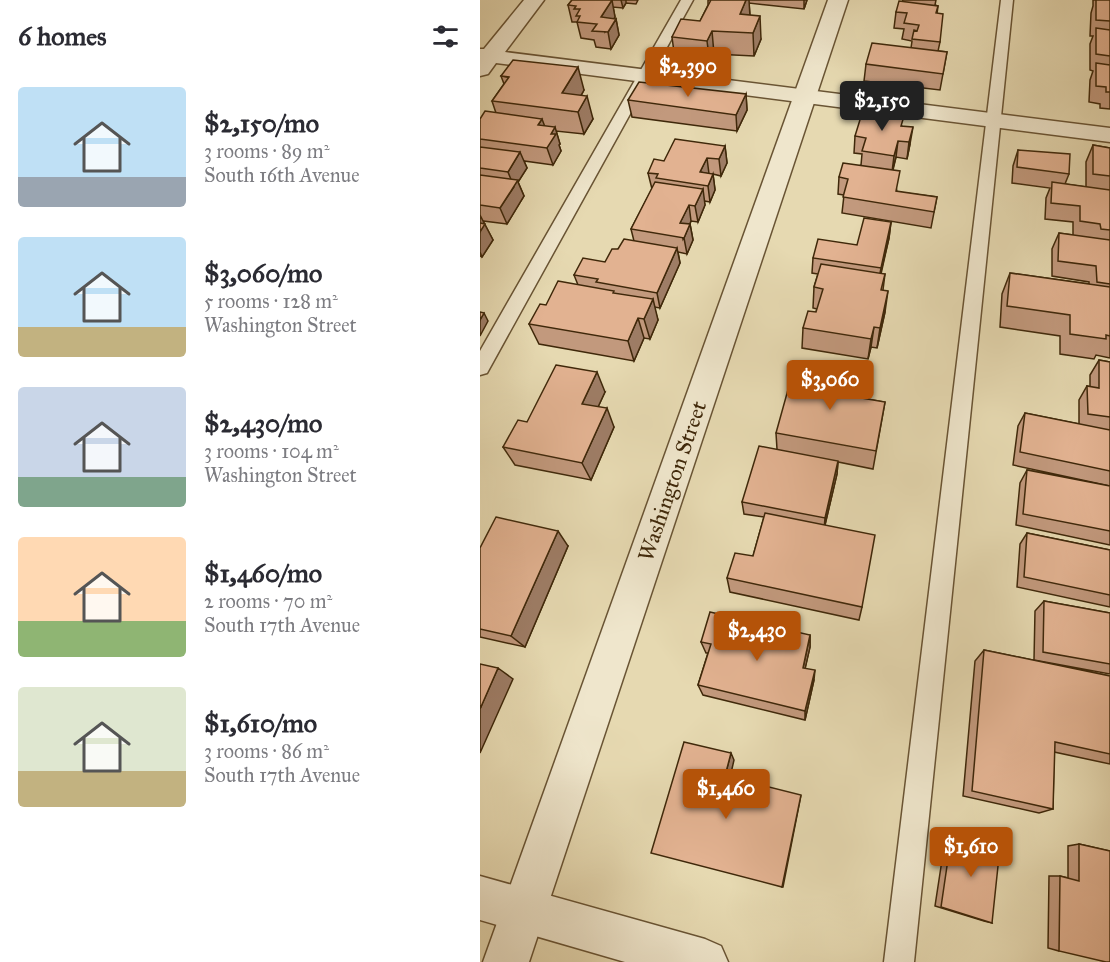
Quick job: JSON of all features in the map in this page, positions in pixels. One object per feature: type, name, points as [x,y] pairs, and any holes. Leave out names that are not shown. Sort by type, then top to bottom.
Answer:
[{"type":"street","points":[[483,60],[534,0]]},
{"type":"street","name":"Washington Street","points":[[506,962],[838,0]]},
{"type":"street","points":[[483,60],[644,76],[1110,135]]},
{"type":"street","points":[[480,898],[705,962]]},
{"type":"lane","points":[[480,368],[687,0]]},
{"type":"lane","points":[[899,962],[1007,0]]},
{"type":"building","points":[[572,0],[612,0],[601,17],[616,19],[608,32],[592,31],[597,24],[577,22],[580,16],[576,16],[580,9],[574,9],[576,6],[568,5]]},
{"type":"building","points":[[711,0],[746,0],[740,14],[760,16],[753,33],[712,31],[707,41],[672,37],[681,19],[700,21]]},
{"type":"building","points":[[1096,0],[1110,0],[1110,21],[1096,20]]},
{"type":"building","points":[[899,1],[938,6],[936,13],[943,14],[940,42],[912,39],[914,30],[917,31],[919,25],[904,23],[907,13],[896,12]]},
{"type":"building","points":[[1096,28],[1110,30],[1110,56],[1096,54]]},
{"type":"building","points":[[872,43],[947,52],[943,74],[866,64]]},
{"type":"building","points":[[513,60],[578,67],[562,93],[587,96],[578,112],[492,101],[509,77],[501,76]]},
{"type":"building","points":[[1096,63],[1110,65],[1110,92],[1106,92],[1106,87],[1096,86]]},
{"type":"building","points":[[639,82],[746,94],[736,115],[628,100]]},
{"type":"building","points":[[863,110],[904,116],[901,126],[913,127],[909,142],[898,141],[894,156],[862,151],[866,138],[855,136]]},
{"type":"building","points":[[485,111],[542,119],[538,125],[555,127],[551,134],[556,134],[547,148],[480,139],[480,119]]},
{"type":"building","points":[[675,139],[725,146],[719,159],[707,158],[700,172],[713,174],[708,186],[656,178],[658,174],[648,173],[654,159],[664,161]]},
{"type":"building","points":[[1093,145],[1110,148],[1110,176],[1093,174]]},
{"type":"building","points":[[480,147],[520,152],[508,172],[480,168]]},
{"type":"building","points":[[1018,150],[1070,154],[1069,174],[1017,167]]},
{"type":"building","points":[[843,163],[900,171],[896,191],[937,197],[934,212],[843,197],[848,179],[839,177]]},
{"type":"building","points":[[480,175],[518,180],[500,208],[480,205]]},
{"type":"building","points":[[655,182],[703,189],[695,206],[689,205],[680,223],[690,224],[684,238],[631,229]]},
{"type":"building","points":[[1052,182],[1110,190],[1110,230],[1101,229],[1100,224],[1080,221],[1080,206],[1051,203]]},
{"type":"building","points":[[864,218],[891,222],[881,268],[813,258],[818,239],[857,245]]},
{"type":"building","points":[[1059,233],[1110,240],[1110,284],[1097,282],[1096,266],[1058,261]]},
{"type":"building","points":[[624,239],[677,248],[657,293],[596,282],[598,279],[574,275],[583,258],[605,262],[612,249],[618,249]]},
{"type":"building","points":[[821,264],[885,274],[881,290],[888,291],[880,328],[874,327],[871,339],[803,328],[808,311],[816,312],[823,289],[814,287]]},
{"type":"building","points":[[1010,273],[1110,287],[1110,336],[1106,335],[1106,339],[1070,334],[1070,315],[1007,306]]},
{"type":"building","points":[[558,281],[653,299],[644,319],[638,318],[628,341],[529,324],[540,304],[546,305]]},
{"type":"building","points":[[1099,360],[1110,362],[1110,417],[1088,414],[1087,386],[1099,388]]},
{"type":"building","points":[[556,365],[597,372],[582,404],[607,408],[582,463],[503,447],[518,420],[527,422]]},
{"type":"building","points":[[794,368],[853,378],[849,396],[885,402],[876,451],[776,433]]},
{"type":"building","points":[[1025,413],[1110,430],[1110,471],[1020,452]]},
{"type":"building","points":[[759,446],[838,461],[825,518],[742,502]]},
{"type":"building","points":[[1027,470],[1110,486],[1110,531],[1023,514]]},
{"type":"building","points":[[765,513],[875,535],[862,607],[727,578],[735,553],[753,556]]},
{"type":"building","points":[[496,517],[558,531],[511,636],[480,629],[480,548]]},
{"type":"building","points":[[1027,533],[1110,550],[1110,595],[1024,577]]},
{"type":"building","points":[[1044,601],[1110,613],[1110,664],[1043,652]]},
{"type":"building","points":[[710,612],[810,635],[803,668],[815,670],[805,711],[698,685],[711,644],[701,642]]},
{"type":"building","points":[[984,650],[1110,676],[1110,754],[1055,742],[1053,809],[972,791]]},
{"type":"building","points":[[480,664],[498,668],[480,709]]},
{"type":"building","points":[[684,742],[731,753],[725,776],[801,795],[782,887],[651,853]]},
{"type":"building","points":[[952,832],[1000,847],[992,923],[941,907]]},
{"type":"building","points":[[1079,844],[1110,851],[1110,962],[1059,951],[1060,876],[1079,881]]}]
